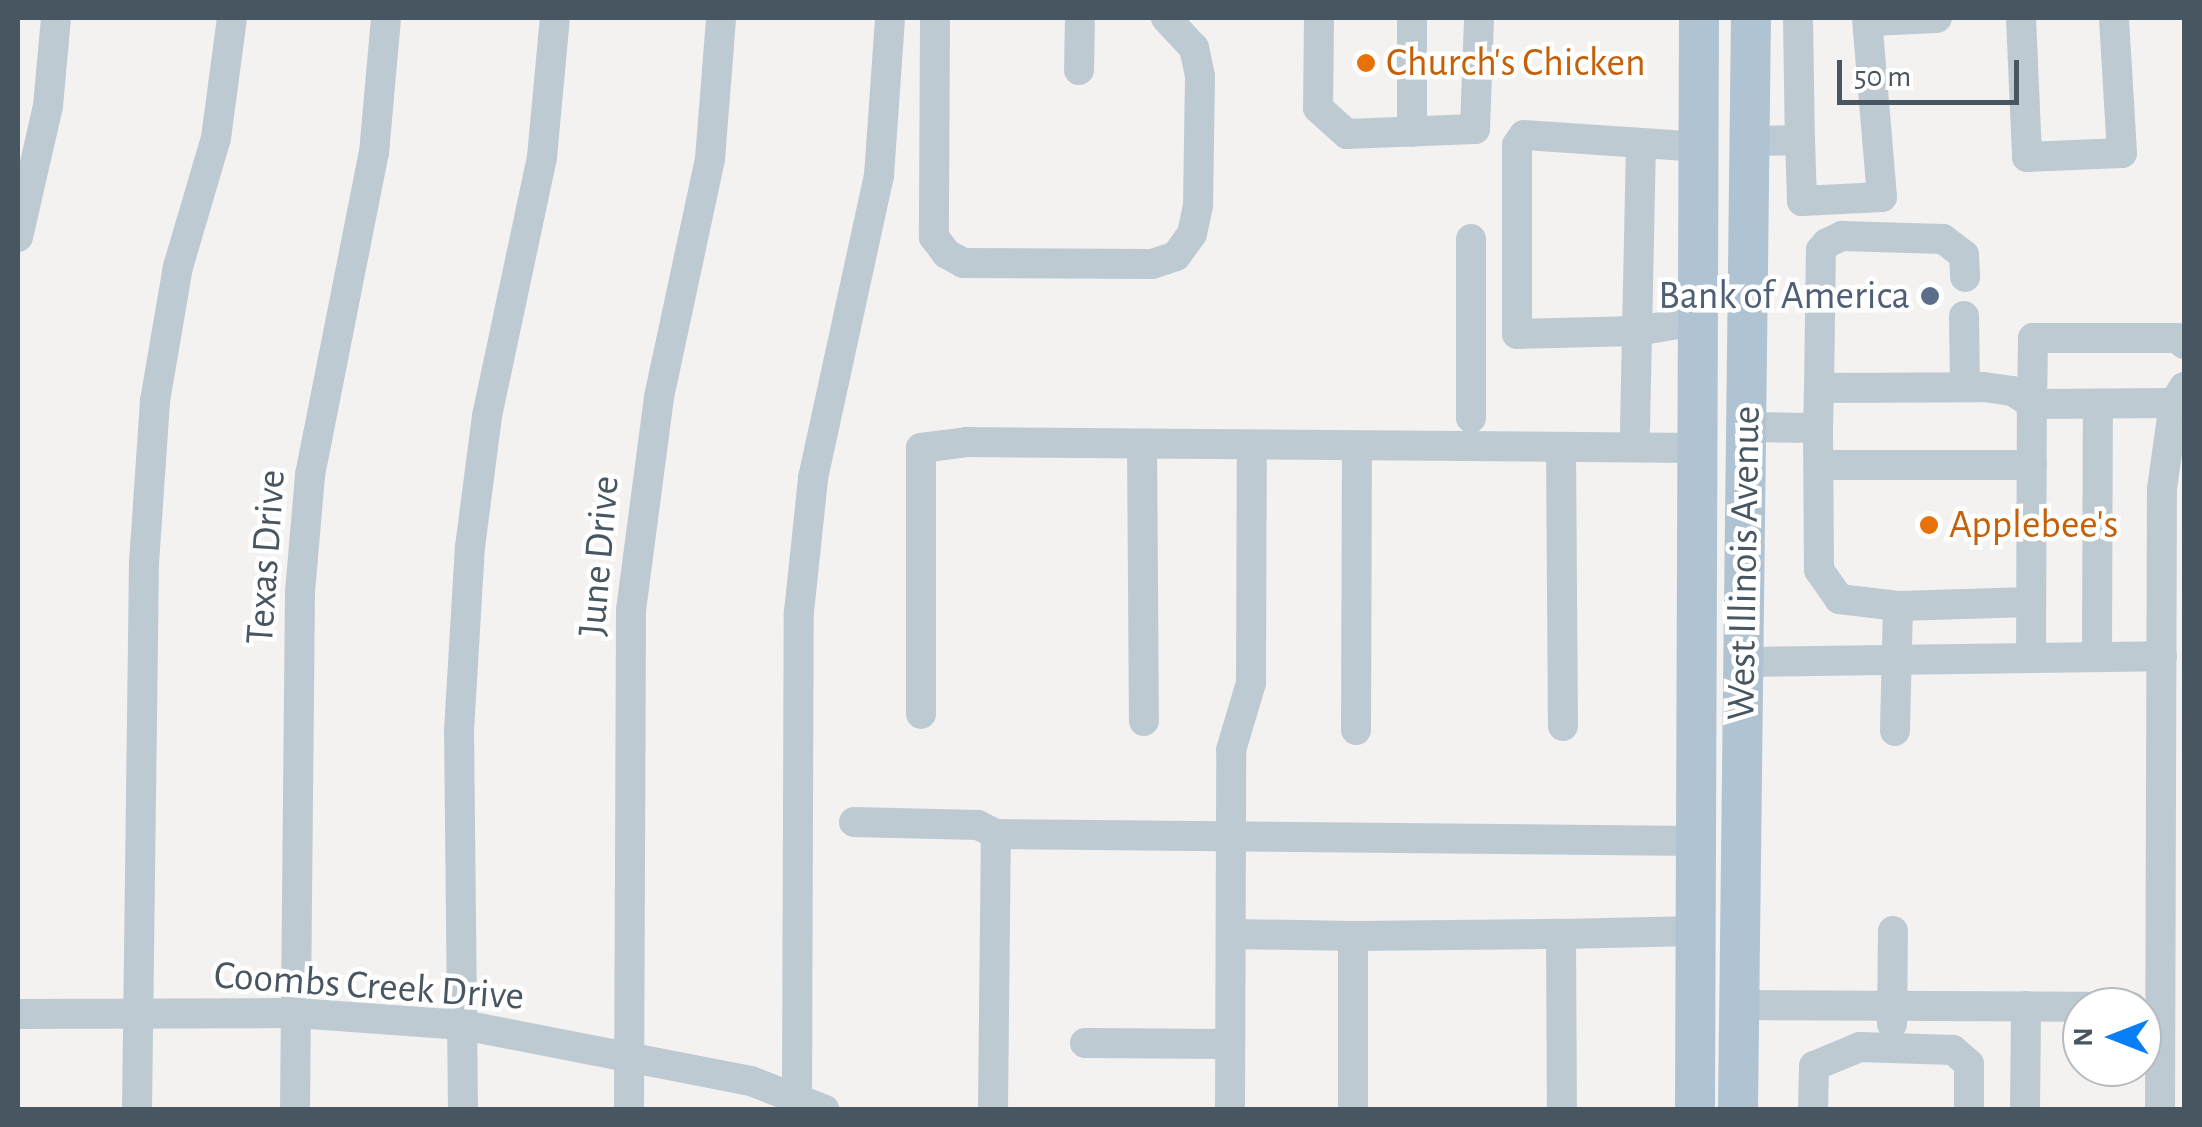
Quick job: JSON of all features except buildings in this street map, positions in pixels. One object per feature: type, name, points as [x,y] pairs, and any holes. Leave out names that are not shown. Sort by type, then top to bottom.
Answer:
[{"type":"main road","name":"West Illinois Avenue","points":[[1695,1110],[1694,662],[1700,18]]},
{"type":"main road","name":"West Illinois Avenue","points":[[1738,1110],[1750,18]]},
{"type":"main road","points":[[1694,662],[1743,662]]},
{"type":"main road","points":[[1695,1005],[1740,1005]]},
{"type":"street","points":[[18,237],[48,106],[56,18]]},
{"type":"street","points":[[136,1110],[144,563],[155,401],[178,268],[216,138],[232,18]]},
{"type":"street","name":"Texas Drive","points":[[295,1110],[300,592],[310,474],[374,153],[386,18]]},
{"type":"street","points":[[463,1110],[460,731],[470,547],[487,416],[542,157],[555,18]]},
{"type":"street","name":"June Drive","points":[[629,1110],[632,610],[659,397],[710,159],[722,18]]},
{"type":"street","points":[[797,1098],[799,612],[813,478],[880,176],[890,18]]},
{"type":"street","points":[[935,18],[934,237],[947,254],[962,262],[1152,264],[1176,256],[1192,234],[1198,204],[1200,76],[1194,48],[1166,18]]},
{"type":"street","points":[[1079,70],[1080,18]]},
{"type":"street","points":[[1319,18],[1322,118],[1348,134],[1477,127],[1479,18]]},
{"type":"street","points":[[1412,18],[1412,132]]},
{"type":"street","points":[[1798,18],[1802,201],[1882,197],[1869,19],[1937,18]]},
{"type":"street","points":[[2021,18],[2027,157],[2122,153],[2114,18]]},
{"type":"street","points":[[1750,58],[1797,57]]},
{"type":"street","points":[[1518,334],[1517,145],[1524,134],[1698,147]]},
{"type":"street","points":[[1748,142],[1800,140]]},
{"type":"street","points":[[1640,438],[1636,331],[1641,143]]},
{"type":"street","points":[[1964,277],[1964,255],[1943,239],[1842,236],[1821,250],[1818,428],[1824,586],[1857,604],[2031,602]]},
{"type":"street","points":[[1471,239],[1471,418]]},
{"type":"street","points":[[1964,316],[1964,387]]},
{"type":"street","points":[[1473,333],[1636,331],[1696,321]]},
{"type":"street","points":[[2031,658],[2033,338],[2177,338],[2184,344]]},
{"type":"street","points":[[1819,388],[1964,387],[2012,391],[2032,404],[2098,404],[2179,395],[2162,489],[2162,656],[2146,987]]},
{"type":"street","points":[[2098,404],[2098,657]]},
{"type":"street","points":[[1746,427],[1818,428]]},
{"type":"street","points":[[920,714],[921,448],[1142,444],[1561,447],[1640,438],[1695,448]]},
{"type":"street","points":[[1142,444],[1144,722]]},
{"type":"street","points":[[1230,1110],[1231,750],[1250,683],[1252,444]]},
{"type":"street","points":[[1356,730],[1357,446]]},
{"type":"street","points":[[1561,447],[1563,726]]},
{"type":"street","points":[[1819,465],[2032,465]]},
{"type":"street","points":[[1895,731],[1898,606]]},
{"type":"street","points":[[1743,662],[2162,656]]},
{"type":"street","points":[[854,822],[978,825],[996,834],[1695,840]]},
{"type":"street","points":[[993,1110],[996,834]]},
{"type":"street","points":[[1231,934],[1695,931]]},
{"type":"street","points":[[1892,1047],[1893,931]]},
{"type":"street","points":[[1561,934],[1562,1110]]},
{"type":"street","points":[[1353,936],[1353,1110]]},
{"type":"street","points":[[1740,1005],[2062,1006]]},
{"type":"street","points":[[2025,1110],[2026,1006]]},
{"type":"street","name":"Coombs Creek Drive","points":[[18,1014],[296,1013],[464,1024],[629,1054],[797,1098],[826,1110]]},
{"type":"street","points":[[1085,1043],[1230,1044]]},
{"type":"street","points":[[1813,1110],[1814,1066],[1847,1050],[1892,1047],[1953,1050],[1970,1064],[1969,1110]]},
{"type":"place","name":"Church's Chicken","points":[[1366,63]]},
{"type":"place","name":"Bank of America","points":[[1930,296]]},
{"type":"place","name":"Applebee's","points":[[1929,525]]}]
